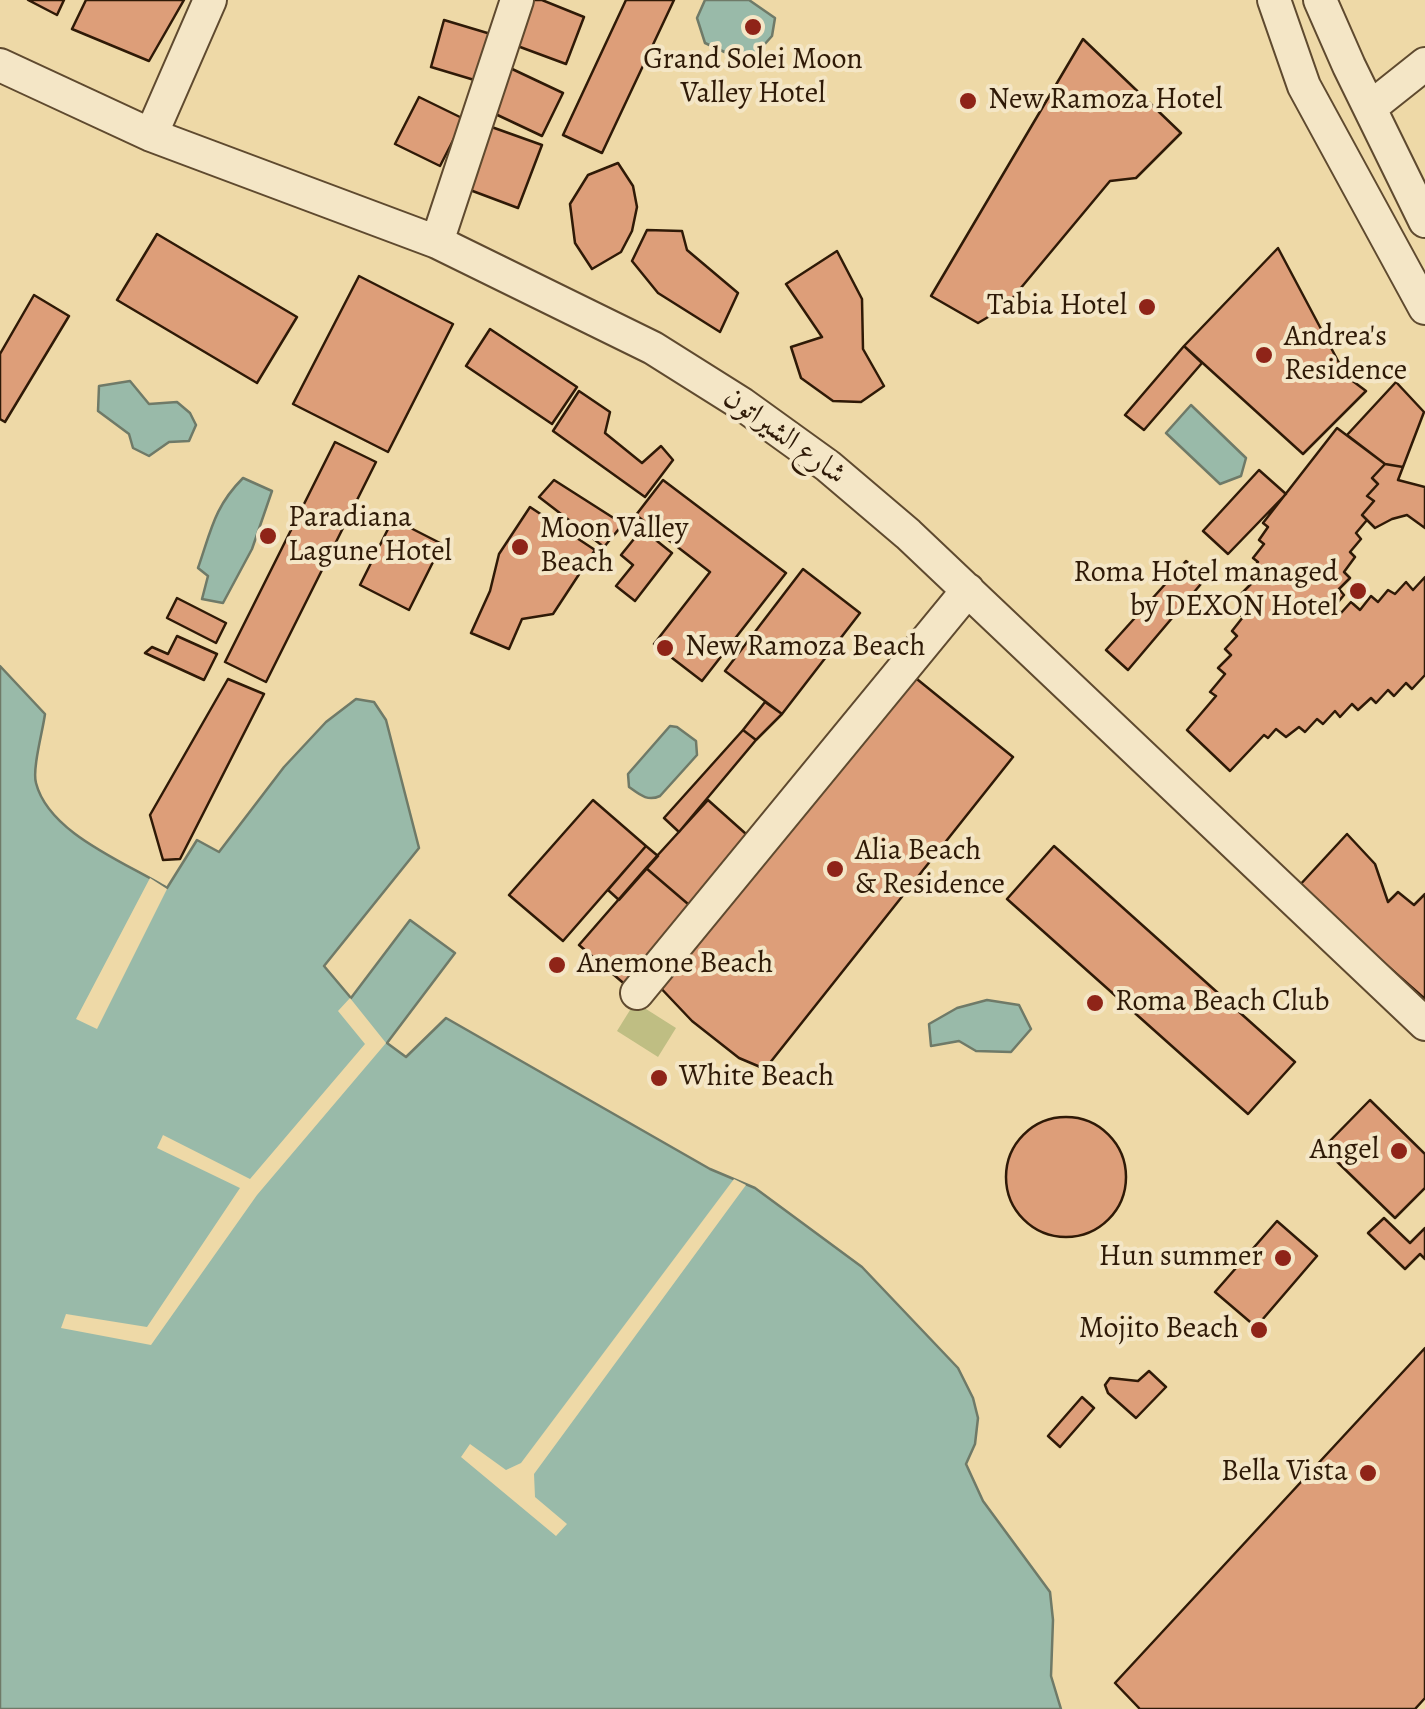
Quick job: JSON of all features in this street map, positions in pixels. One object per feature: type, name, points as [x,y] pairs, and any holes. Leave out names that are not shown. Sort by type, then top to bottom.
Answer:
[{"type":"street","points":[[150,135],[210,0]]},
{"type":"street","points":[[438,242],[517,0]]},
{"type":"street","points":[[1274,0],[1304,86],[1425,308]]},
{"type":"street","points":[[1320,0],[1425,222]]},
{"type":"street","points":[[1371,107],[1425,64]]},
{"type":"street","name":"شارع الشيراتون","points":[[0,65],[150,135],[438,242],[653,348],[742,404],[828,466],[908,534],[1425,1024]]},
{"type":"street","points":[[636,993],[968,590]]},
{"type":"shaded area","points":[[705,0],[749,0],[775,18],[772,36],[756,54],[731,55],[705,43],[697,18]]},
{"type":"shaded area","points":[[130,381],[149,404],[177,402],[190,413],[196,425],[189,441],[169,442],[149,456],[133,448],[129,434],[98,411],[99,386]]},
{"type":"shaded area","points":[[1191,405],[1246,458],[1241,476],[1220,484],[1166,433]]},
{"type":"shaded area","points":[[243,478],[272,491],[252,549],[223,603],[202,599],[208,576],[198,568],[210,531],[219,509]]},
{"type":"shaded area","points":[[0,666],[45,714],[35,777],[44,801],[56,817],[91,845],[167,888],[197,840],[219,852],[284,767],[326,722],[356,699],[374,702],[386,720],[419,848],[324,966],[351,998],[410,920],[455,953],[387,1043],[406,1057],[446,1018],[710,1169],[755,1188],[862,1267],[958,1368],[973,1398],[978,1418],[975,1444],[966,1464],[983,1501],[1050,1592],[1051,1676],[1061,1709],[0,1709]]},
{"type":"shaded area","points":[[670,726],[696,741],[697,755],[660,796],[643,796],[629,787],[628,774]]},
{"type":"shaded area","points":[[987,1000],[1019,1005],[1031,1029],[1011,1052],[976,1051],[959,1041],[931,1046],[929,1024],[957,1008]]},
{"type":"shaded area","points":[[635,1002],[676,1028],[658,1057],[617,1031]]},
{"type":"pier","points":[[150,878],[167,889],[97,1029],[76,1019]]},
{"type":"pier","points":[[350,998],[386,1043],[257,1195],[151,1345],[61,1328],[66,1314],[147,1327],[240,1188],[157,1148],[163,1135],[250,1179],[365,1044],[338,1011]]},
{"type":"pier","points":[[734,1179],[746,1185],[534,1474],[535,1497],[567,1524],[556,1536],[461,1457],[470,1444],[506,1470],[521,1463]]},
{"type":"building","points":[[28,0],[64,0],[57,15]]},
{"type":"building","points":[[86,0],[184,0],[149,61],[72,29]]},
{"type":"building","points":[[530,0],[542,0],[584,17],[566,64],[512,44]]},
{"type":"building","points":[[626,0],[674,0],[602,153],[563,135]]},
{"type":"building","points":[[444,20],[494,35],[481,82],[431,67]]},
{"type":"building","points":[[1083,39],[1181,133],[1136,178],[1110,181],[1005,307],[978,323],[931,296]]},
{"type":"building","points":[[510,68],[563,93],[542,136],[489,111]]},
{"type":"building","points":[[419,97],[464,119],[440,166],[395,144]]},
{"type":"building","points":[[486,125],[542,145],[518,208],[462,187]]},
{"type":"building","points":[[618,163],[633,186],[637,207],[632,231],[621,252],[592,269],[575,243],[570,204],[588,175]]},
{"type":"building","points":[[647,230],[682,231],[687,250],[738,293],[720,332],[658,293],[632,261]]},
{"type":"building","points":[[157,234],[297,317],[257,383],[117,300]]},
{"type":"building","name":"Andrea's Residence","points":[[1278,248],[1346,376],[1366,391],[1303,454],[1184,346]]},
{"type":"building","points":[[837,251],[862,299],[863,349],[884,386],[861,402],[833,401],[801,378],[791,347],[822,337],[786,284]]},
{"type":"building","points":[[359,276],[453,324],[388,452],[293,404]]},
{"type":"building","points":[[34,295],[69,316],[5,422],[0,419],[0,354]]},
{"type":"building","points":[[490,329],[577,387],[552,424],[466,366]]},
{"type":"building","points":[[1184,346],[1202,363],[1144,430],[1125,415]]},
{"type":"building","points":[[1396,382],[1424,412],[1403,467],[1385,464],[1347,435]]},
{"type":"building","points":[[579,391],[610,412],[605,433],[642,463],[661,446],[673,460],[645,497],[553,431]]},
{"type":"building","points":[[1337,428],[1385,464],[1372,478],[1378,484],[1367,496],[1374,501],[1362,515],[1367,520],[1356,533],[1361,539],[1350,552],[1355,557],[1344,572],[1350,578],[1339,589],[1344,595],[1334,607],[1341,613],[1351,602],[1360,610],[1371,596],[1378,602],[1388,590],[1395,594],[1406,582],[1413,590],[1425,577],[1425,675],[1412,689],[1406,683],[1394,696],[1388,690],[1376,703],[1371,698],[1358,710],[1352,704],[1340,717],[1335,711],[1323,724],[1317,719],[1305,732],[1299,727],[1286,737],[1276,729],[1268,738],[1264,735],[1230,771],[1187,730],[1216,696],[1210,692],[1225,674],[1218,668],[1231,655],[1225,649],[1237,636],[1232,631],[1243,617],[1236,612],[1248,599],[1242,593],[1254,581],[1247,575],[1258,562],[1253,558],[1264,544],[1259,540],[1268,527],[1263,523]]},
{"type":"building","points":[[335,442],[376,462],[266,682],[225,662]]},
{"type":"building","points":[[1385,464],[1403,467],[1398,480],[1425,487],[1425,528],[1407,515],[1375,528],[1362,515],[1374,501],[1367,496],[1378,484],[1372,478]]},
{"type":"building","points":[[1259,470],[1286,494],[1228,554],[1203,531]]},
{"type":"building","points":[[554,480],[623,524],[604,547],[539,497]]},
{"type":"building","points":[[663,480],[786,573],[702,681],[654,644],[710,572],[636,515]]},
{"type":"building","points":[[530,507],[595,550],[553,614],[522,619],[509,649],[471,633],[490,591],[499,554]]},
{"type":"building","points":[[393,519],[442,544],[409,610],[360,585]]},
{"type":"building","points":[[642,529],[672,553],[635,601],[616,586],[633,565],[621,555]]},
{"type":"building","points":[[1186,561],[1206,578],[1128,670],[1106,650]]},
{"type":"building","points":[[803,569],[860,613],[782,714],[725,671]]},
{"type":"building","points":[[177,598],[226,623],[216,643],[167,618]]},
{"type":"building","points":[[177,636],[217,654],[204,680],[145,653],[152,647],[168,654]]},
{"type":"building","name":"Alia Beach & Residence","points":[[907,671],[1013,757],[765,1069],[739,1058],[692,1021],[655,982]]},
{"type":"building","points":[[228,679],[264,694],[180,859],[163,860],[150,815]]},
{"type":"building","points":[[765,702],[782,714],[756,740],[743,730]]},
{"type":"building","points":[[743,730],[756,740],[679,832],[664,818]]},
{"type":"building","points":[[593,800],[646,846],[563,941],[509,895]]},
{"type":"building","points":[[708,800],[755,842],[695,910],[646,868]]},
{"type":"building","points":[[1347,834],[1375,864],[1388,902],[1398,892],[1414,905],[1425,894],[1425,999],[1298,887]]},
{"type":"building","points":[[646,846],[658,856],[619,900],[608,890]]},
{"type":"building","points":[[1054,846],[1295,1062],[1248,1114],[1007,899]]},
{"type":"building","points":[[646,868],[695,910],[628,987],[579,945]]},
{"type":"building","points":[[1370,1100],[1425,1154],[1425,1188],[1395,1218],[1323,1148]]},
{"type":"building","points":[[1066,1117],[1089,1122],[1108,1135],[1121,1154],[1126,1177],[1121,1200],[1108,1219],[1089,1232],[1066,1237],[1043,1232],[1024,1219],[1011,1200],[1006,1177],[1011,1154],[1024,1135],[1043,1122]]},
{"type":"building","points":[[1384,1218],[1410,1243],[1425,1228],[1425,1259],[1420,1254],[1405,1269],[1368,1233]]},
{"type":"building","points":[[1277,1221],[1317,1256],[1256,1327],[1215,1292]]},
{"type":"building","name":"Bella Vista","points":[[1425,1348],[1425,1698],[1415,1709],[1140,1709],[1115,1683]]},
{"type":"building","points":[[1149,1371],[1166,1387],[1136,1418],[1108,1393],[1105,1385],[1110,1378],[1138,1381]]},
{"type":"building","points":[[1082,1397],[1094,1408],[1060,1447],[1048,1436]]},
{"type":"place","name":"Grand Solei Moon Valley Hotel","points":[[753,27]]},
{"type":"place","name":"New Ramoza Hotel","points":[[968,101]]},
{"type":"place","name":"Tabia Hotel","points":[[1147,307]]},
{"type":"place","name":"Andrea's Residence","points":[[1264,355]]},
{"type":"place","name":"Paradiana Lagune Hotel","points":[[268,536]]},
{"type":"place","name":"Moon Valley Beach","points":[[520,547]]},
{"type":"place","name":"Roma Hotel managed by DEXON Hotel","points":[[1358,591]]},
{"type":"place","name":"New Ramoza Beach","points":[[665,648]]},
{"type":"place","name":"Alia Beach & Residence","points":[[835,869]]},
{"type":"place","name":"Anemone Beach","points":[[557,965]]},
{"type":"place","name":"Roma Beach Club","points":[[1095,1003]]},
{"type":"place","name":"White Beach","points":[[659,1078]]},
{"type":"place","name":"Angel","points":[[1399,1151]]},
{"type":"place","name":"Hun summer","points":[[1283,1258]]},
{"type":"place","name":"Mojito Beach","points":[[1259,1330]]},
{"type":"place","name":"Bella Vista","points":[[1368,1473]]}]
